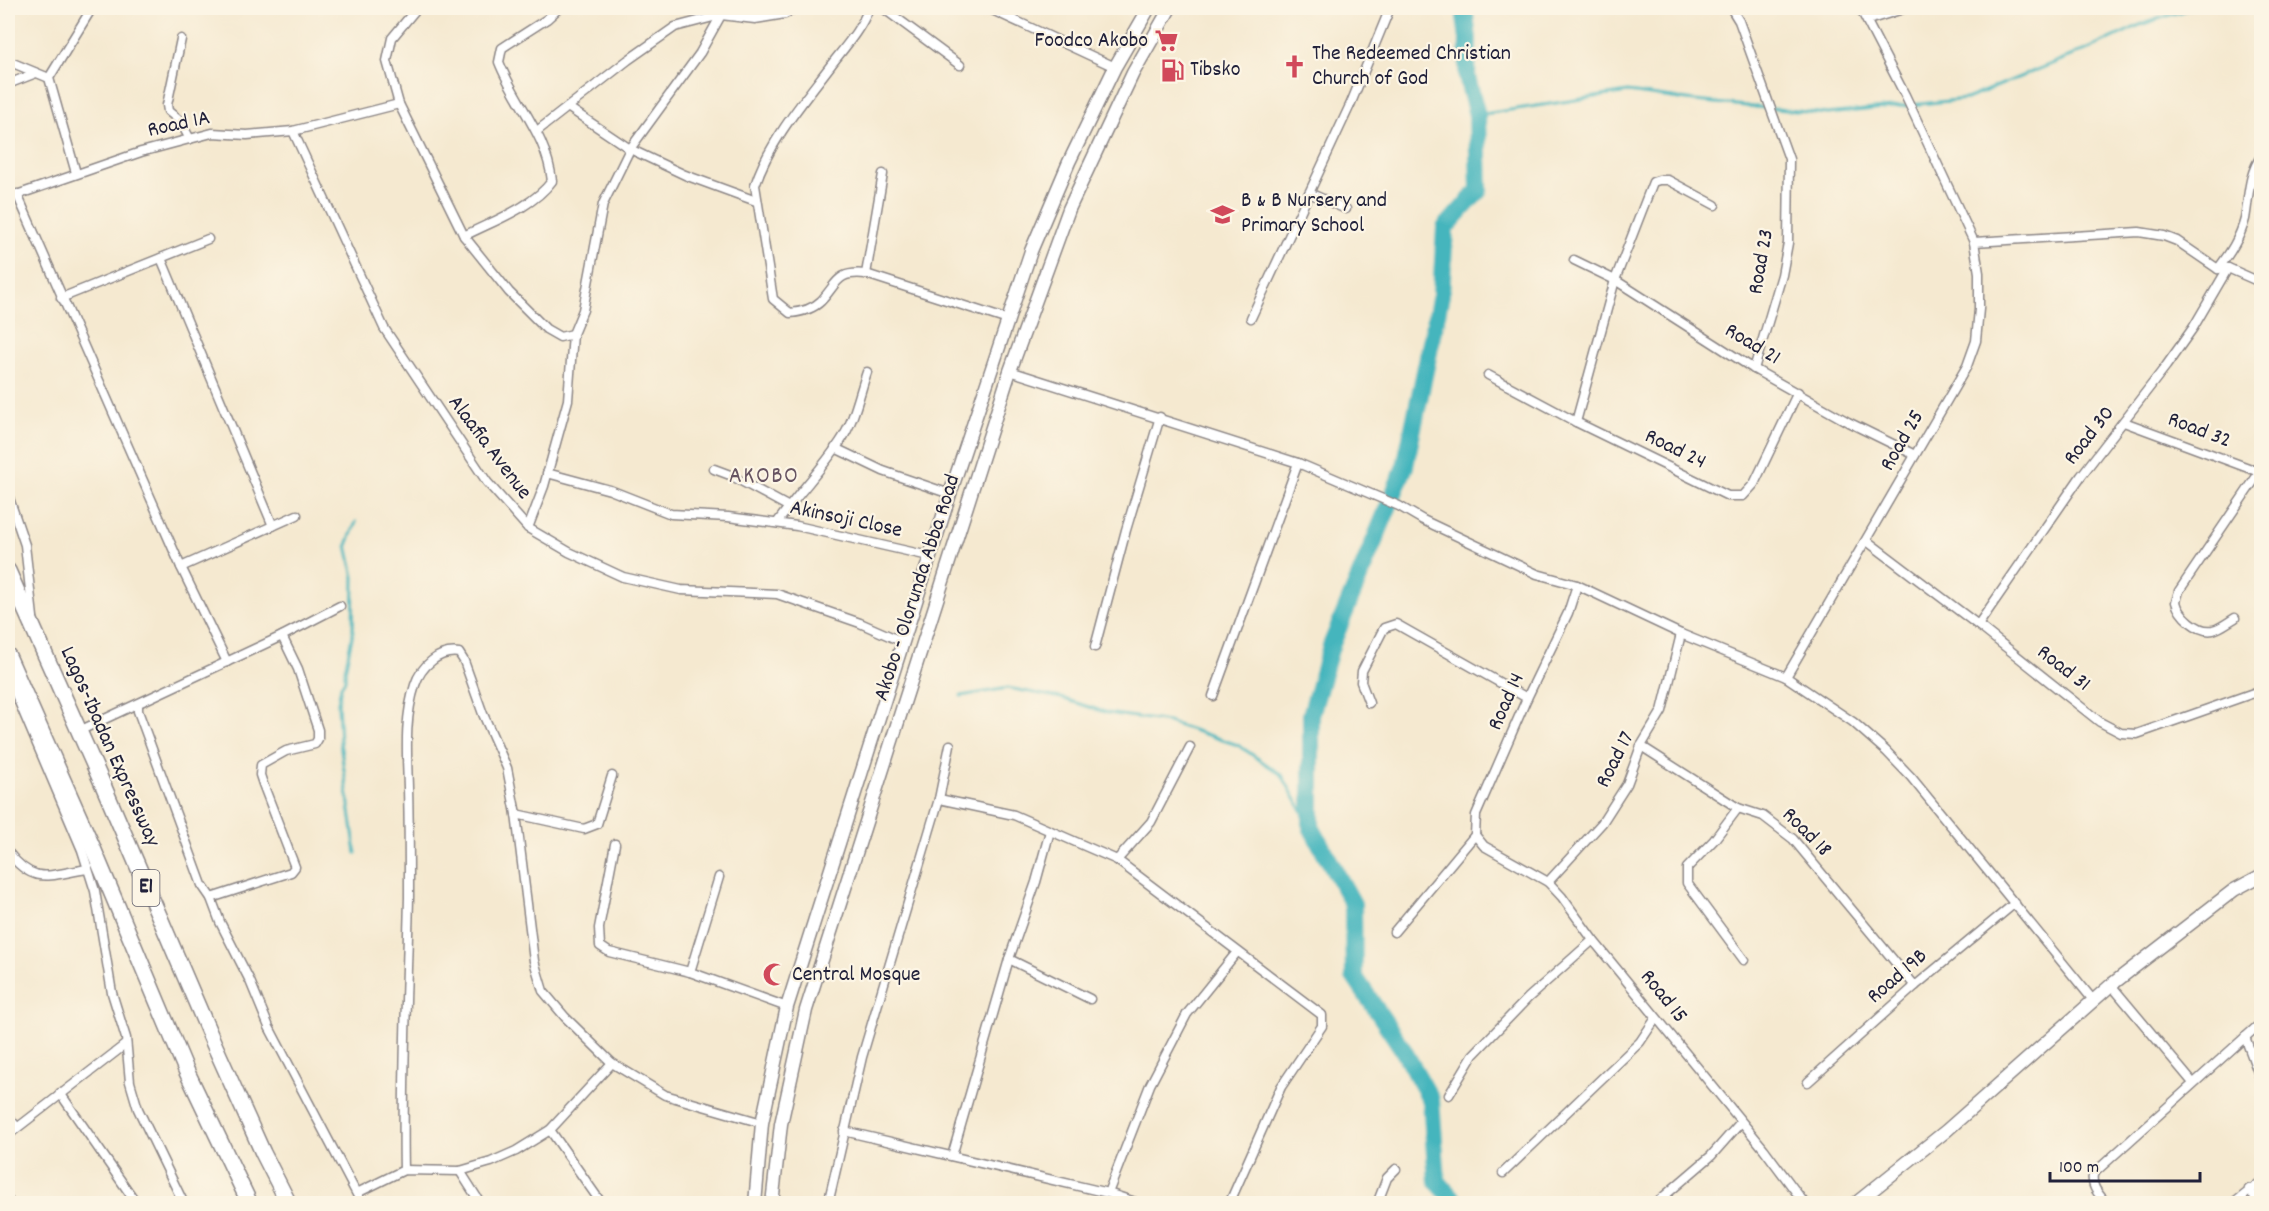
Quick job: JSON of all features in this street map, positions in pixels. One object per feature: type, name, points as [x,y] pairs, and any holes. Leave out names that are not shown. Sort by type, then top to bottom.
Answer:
[{"type":"highway","name":"Lagos-Ibadan Expressway","points":[[8,571],[214,1044],[288,1203]]},
{"type":"highway","name":"E1","points":[[8,656],[96,856],[186,1070],[250,1203]]},
{"type":"main road","name":"Akobo - Olorunda Abba Road","points":[[755,1203],[762,1123],[787,1007],[929,556],[1030,252],[1115,67],[1149,8]]},
{"type":"main road","name":"Akobo - Olorunda Abba Road","points":[[772,1203],[781,1124],[806,1010],[1010,371],[1068,209],[1133,73],[1170,8]]},
{"type":"main road","points":[[1134,34],[1150,43]]},
{"type":"main road","points":[[936,535],[954,541]]},
{"type":"main road","points":[[1854,1203],[1946,1131],[2111,985],[2234,890],[2262,875]]},
{"type":"main road","points":[[781,1030],[800,1035]]},
{"type":"street","points":[[76,173],[49,78],[92,8]]},
{"type":"street","points":[[418,8],[392,38],[387,61],[399,104],[464,236],[509,292],[546,329],[560,337],[573,334]]},
{"type":"street","points":[[464,236],[529,202],[543,193],[552,181],[550,165],[537,130],[499,62],[502,48],[547,19],[559,8]]},
{"type":"street","points":[[537,130],[675,27],[723,11],[755,19],[784,14],[795,8]]},
{"type":"street","points":[[869,8],[865,18],[848,42],[799,106],[760,169],[755,185],[756,201],[773,299],[790,313],[801,312],[820,302],[842,276],[855,273],[866,274],[1008,320]]},
{"type":"street","points":[[883,8],[960,65]]},
{"type":"street","points":[[988,8],[1115,67]]},
{"type":"street","points":[[1251,318],[1351,103],[1390,8]]},
{"type":"street","name":"Road 23","points":[[1731,8],[1739,21],[1789,159],[1788,243],[1782,275],[1755,369]]},
{"type":"street","name":"Road 25","points":[[1786,676],[1867,541],[1967,366],[1976,341],[1979,273],[1974,242],[1905,95],[1860,8]]},
{"type":"street","points":[[1868,20],[1906,8]]},
{"type":"street","points":[[528,528],[568,400],[573,334],[583,310],[603,204],[630,149],[700,53],[723,11]]},
{"type":"street","points":[[181,39],[167,105],[168,111],[180,121],[190,139]]},
{"type":"street","points":[[8,61],[49,78]]},
{"type":"street","points":[[8,84],[36,73]]},
{"type":"street","name":"Road 1A","points":[[8,198],[76,173],[212,133],[247,135],[293,131],[399,104]]},
{"type":"street","points":[[569,108],[630,149],[685,175],[756,201]]},
{"type":"street","name":"Alaafia Avenue","points":[[293,131],[384,328],[487,482],[528,528],[569,552],[623,577],[681,590],[777,594],[860,622],[903,642]]},
{"type":"street","points":[[2218,268],[2236,243],[2244,220],[2251,178],[2256,163],[2262,155]]},
{"type":"street","points":[[866,274],[884,174]]},
{"type":"street","points":[[1576,422],[1615,279],[1653,182],[1668,180],[1715,205]]},
{"type":"street","points":[[1309,193],[1346,209]]},
{"type":"street","points":[[17,194],[181,567],[227,662]]},
{"type":"street","points":[[1974,242],[2139,232],[2164,236],[2177,241],[2218,268],[2228,268],[2262,283]]},
{"type":"street","points":[[62,298],[208,239]]},
{"type":"street","points":[[161,258],[273,526]]},
{"type":"street","name":"Road 21","points":[[1574,260],[1615,279],[1755,369],[1848,422],[1915,455]]},
{"type":"street","name":"Road 30","points":[[1978,625],[2081,476],[2193,328],[2228,268]]},
{"type":"street","points":[[1010,371],[1160,417],[1298,463],[1399,506],[1423,520],[1537,574],[1577,585],[1681,634],[1786,676],[1853,722],[1911,777],[2093,1000]]},
{"type":"street","points":[[777,523],[847,430],[867,372]]},
{"type":"street","name":"Road 24","points":[[1488,375],[1576,422],[1728,496],[1743,496],[1754,484],[1798,392]]},
{"type":"street","points":[[1095,647],[1126,530],[1160,417]]},
{"type":"street","name":"Road 32","points":[[2124,422],[2260,473]]},
{"type":"street","points":[[835,448],[883,471],[950,494]]},
{"type":"street","points":[[1213,696],[1298,463]]},
{"type":"street","points":[[714,469],[730,475],[789,507]]},
{"type":"street","name":"Akinsoji Close","points":[[547,473],[610,490],[671,514],[728,517],[777,523],[929,556]]},
{"type":"street","points":[[2235,618],[2211,631],[2203,629],[2182,615],[2176,602],[2179,591],[2260,473]]},
{"type":"street","points":[[8,495],[25,545],[34,632]]},
{"type":"street","points":[[181,567],[297,515]]},
{"type":"street","name":"Road 31","points":[[1867,541],[2100,722],[2121,733],[2137,734],[2262,690]]},
{"type":"street","name":"Road 14","points":[[1475,835],[1476,815],[1527,698],[1568,613],[1577,585]]},
{"type":"street","points":[[79,731],[138,705],[340,606]]},
{"type":"street","points":[[1369,703],[1361,682],[1362,671],[1384,628],[1396,624],[1527,698]]},
{"type":"street","name":"Road 17","points":[[1548,882],[1602,823],[1627,784],[1641,746],[1662,711],[1681,634]]},
{"type":"street","points":[[211,898],[291,872],[295,867],[260,775],[261,765],[286,751],[315,744],[318,739],[318,730],[298,669],[282,636]]},
{"type":"street","points":[[404,1170],[405,977],[409,897],[407,717],[416,681],[425,668],[438,656],[451,652],[459,653],[464,660],[483,714],[507,768],[516,814],[534,961],[543,991],[565,1017],[612,1063],[665,1095],[762,1123]]},
{"type":"street","points":[[8,676],[11,697],[82,850],[95,891],[112,993],[126,1038],[130,1082],[138,1109],[184,1203]]},
{"type":"street","points":[[138,705],[138,711],[202,885],[211,898],[269,1027],[362,1203]]},
{"type":"street","points":[[828,1203],[862,1057],[939,799],[950,745]]},
{"type":"street","name":"Road 18","points":[[1641,746],[1738,808],[1763,816],[1793,839],[1915,986]]},
{"type":"street","points":[[1117,860],[1151,822],[1190,747]]},
{"type":"street","points":[[516,814],[584,829],[591,828],[597,824],[612,776]]},
{"type":"street","points":[[939,799],[1014,815],[1117,860],[1322,1015],[1322,1026],[1281,1087],[1229,1203]]},
{"type":"street","points":[[1738,808],[1714,840],[1687,868],[1687,883],[1744,960]]},
{"type":"street","points":[[952,1156],[1009,959],[1033,891],[1050,831]]},
{"type":"street","points":[[1394,932],[1475,835]]},
{"type":"street","name":"Road 15","points":[[1475,835],[1484,846],[1548,882],[1562,897],[1593,940],[1764,1149],[1805,1203]]},
{"type":"street","points":[[615,844],[599,928],[600,946],[609,952],[690,972],[787,1007]]},
{"type":"street","points":[[8,852],[20,867],[35,876],[88,869]]},
{"type":"street","points":[[690,972],[719,877]]},
{"type":"street","name":"Road 19B","points":[[1809,1082],[1915,986],[2014,903]]},
{"type":"street","points":[[1449,1095],[1473,1055],[1528,998],[1593,940]]},
{"type":"street","points":[[1108,1193],[1150,1085],[1187,1014],[1237,952]]},
{"type":"street","points":[[1009,959],[1090,999]]},
{"type":"street","points":[[2111,985],[2193,1083]]},
{"type":"street","points":[[1503,1173],[1640,1042],[1656,1018]]},
{"type":"street","points":[[2108,1203],[2095,1190],[2092,1182],[2093,1174],[2262,1022]]},
{"type":"street","points":[[2245,1037],[2262,1083]]},
{"type":"street","points":[[8,1135],[126,1044]]},
{"type":"street","points":[[357,1193],[404,1170],[460,1171],[510,1154],[550,1130],[612,1063]]},
{"type":"street","points":[[60,1093],[137,1203]]},
{"type":"street","points":[[8,1117],[17,1127]]},
{"type":"street","points":[[1655,1203],[1711,1156],[1741,1122]]},
{"type":"street","points":[[550,1130],[602,1203]]},
{"type":"street","points":[[844,1131],[1142,1203]]},
{"type":"street","points":[[1377,1203],[1387,1178],[1396,1169]]},
{"type":"street","points":[[460,1171],[481,1203]]},
{"type":"street","points":[[2233,1203],[2262,1181]]},
{"type":"street","points":[[2249,1189],[2259,1203]]},
{"type":"waterway","points":[[1457,1204],[1437,1181],[1431,1100],[1402,1048],[1354,976],[1353,904],[1311,827],[1311,715],[1331,646],[1405,466],[1441,295],[1445,228],[1479,190],[1477,115],[1467,77],[1468,39],[1464,8]]},
{"type":"waterway","points":[[1477,115],[1628,92],[1828,114],[1966,99],[2093,47],[2140,25],[2191,8]]},
{"type":"waterway","points":[[356,522],[347,545],[354,577],[353,632],[345,680],[341,686],[338,703],[340,742],[356,853]]},
{"type":"waterway","points":[[961,696],[1008,688],[1061,698],[1108,713],[1168,722],[1238,745],[1282,775],[1311,827]]},
{"type":"place","name":"Foodco Akobo","points":[[1166,41]]},
{"type":"place","name":"The Redeemed Christian Church of God","points":[[1294,67]]},
{"type":"place","name":"Tibsko","points":[[1172,70]]},
{"type":"place","name":"B & B Nursery and Primary School","points":[[1223,214]]},
{"type":"place","name":"Central Mosque","points":[[774,975]]},
{"type":"district","name":"AKOBO","points":[[764,477]]}]
